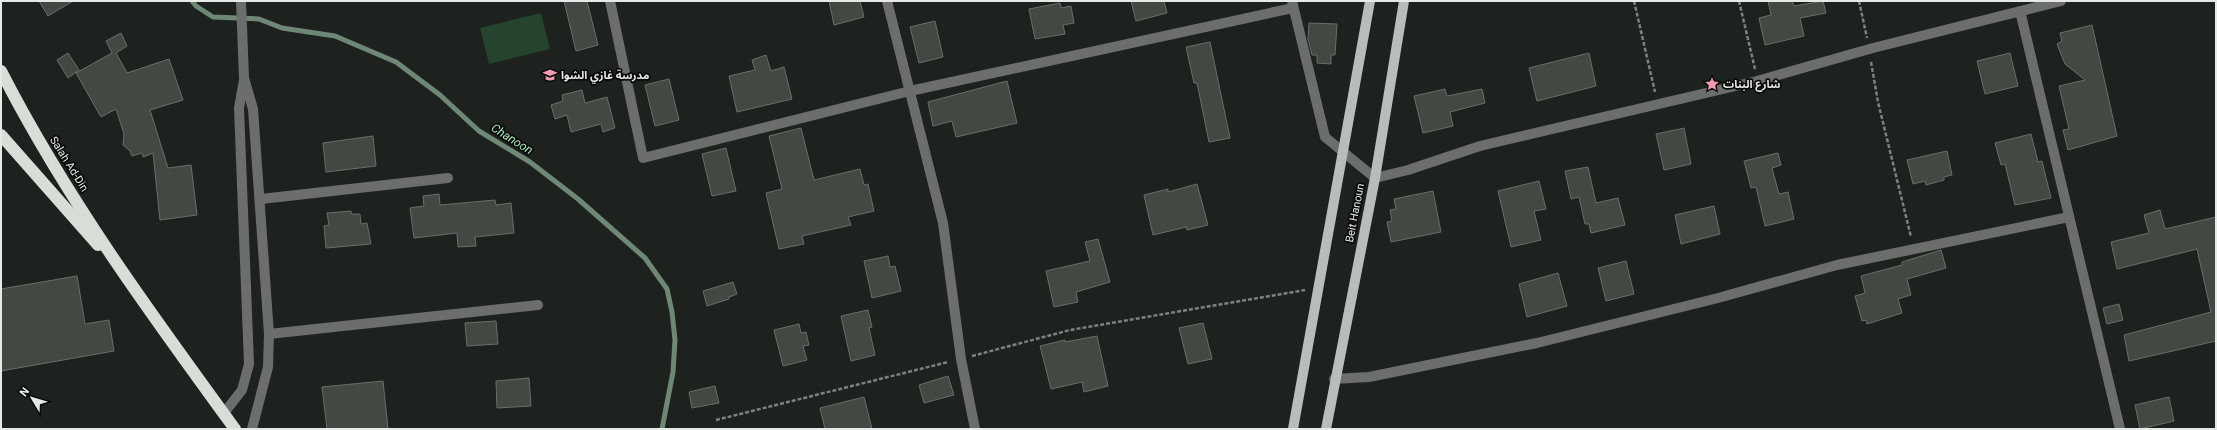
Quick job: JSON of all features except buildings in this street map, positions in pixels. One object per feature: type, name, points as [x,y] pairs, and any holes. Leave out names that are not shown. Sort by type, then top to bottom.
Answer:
[{"type":"highway","name":"Salah Ad-Din","points":[[1,71],[28,124],[120,269],[236,429]]},
{"type":"highway","name":"Salah Ad-Din","points":[[1,135],[120,269]]},
{"type":"main road","name":"Beit Hanoun","points":[[1293,429],[1344,153],[1370,1]]},
{"type":"main road","name":"Beit Hanoun","points":[[1326,429],[1334,379],[1375,178],[1404,1]]},
{"type":"street","points":[[224,413],[242,390],[248,364],[239,108],[244,78],[241,1]]},
{"type":"street","points":[[610,1],[643,158],[910,91],[1292,4],[1325,137],[1375,178],[1480,146],[1658,106],[1758,81],[1869,49],[2061,1]]},
{"type":"street","points":[[886,1],[943,223],[961,359],[975,429]]},
{"type":"street","points":[[2020,11],[2120,429]]},
{"type":"street","points":[[244,78],[253,109],[270,334],[268,367],[252,429]]},
{"type":"street","points":[[261,199],[448,178]]},
{"type":"street","points":[[1334,379],[1369,377],[1537,343],[1718,298],[1837,265],[2069,217]]},
{"type":"street","points":[[270,334],[538,305]]},
{"type":"path","points":[[1634,1],[1658,106]]},
{"type":"path","points":[[1739,1],[1758,81]]},
{"type":"path","points":[[1859,1],[1878,102],[1914,250]]},
{"type":"path","points":[[716,420],[961,359],[1070,330],[1318,288]]},
{"type":"green space","points":[[541,13],[550,49],[489,64],[480,28]]},
{"type":"waterway","name":"Chanoon","points":[[192,1],[196,6],[213,17],[259,19],[282,28],[335,36],[396,62],[440,95],[479,131],[530,162],[578,199],[645,258],[667,289],[672,312],[675,340],[673,372],[662,429]]},
{"type":"place","name":"مدرسة غازي الشوا","points":[[550,75]]},
{"type":"place","name":"شارع البنات","points":[[1712,84]]}]
